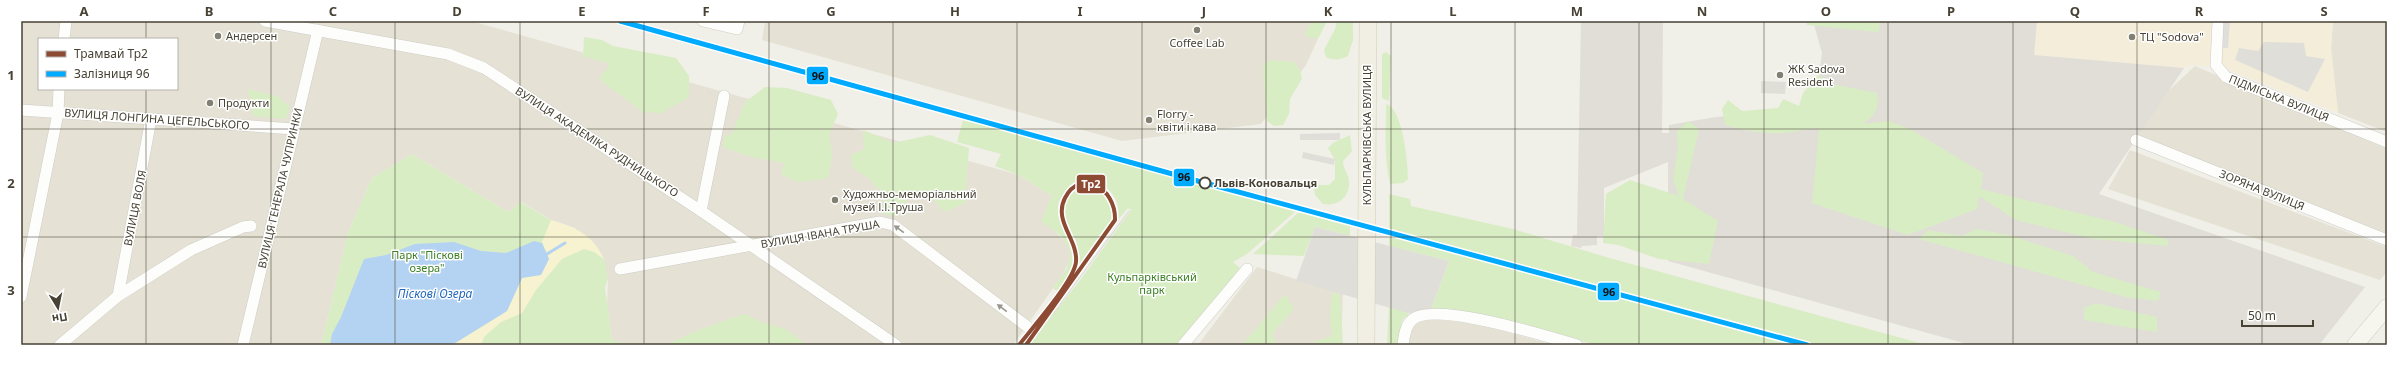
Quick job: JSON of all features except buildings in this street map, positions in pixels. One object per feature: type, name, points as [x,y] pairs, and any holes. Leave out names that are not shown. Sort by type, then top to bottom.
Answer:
[{"type":"main road","name":"КУЛЬПАРКІВСЬКА ВУЛИЦЯ","points":[[1366,345],[1368,21]]},
{"type":"main road","points":[[2355,345],[2387,307]]},
{"type":"street","points":[[64,38],[66,21]]},
{"type":"street","name":"ВУЛИЦЯ АКАДЕМІКА РУДНИЦЬКОГО","points":[[264,21],[448,54],[466,60],[507,82],[753,246],[896,345]]},
{"type":"street","points":[[703,21],[738,25]]},
{"type":"street","name":"ПІДМІСЬКА ВУЛИЦЯ","points":[[2218,21],[2216,65],[2226,77],[2387,142]]},
{"type":"street","name":"ВУЛИЦЯ ГЕНЕРАЛА ЧУПРИНКИ","points":[[243,345],[318,30]]},
{"type":"street","points":[[21,297],[58,112],[60,90]]},
{"type":"street","points":[[701,211],[724,96]]},
{"type":"street","name":"ВУЛИЦЯ ЛОНГИНА ЦЕГЕЛЬСЬКОГО","points":[[21,110],[294,129]]},
{"type":"street","name":"ВУЛИЦЯ ВОЛЯ","points":[[118,296],[151,119]]},
{"type":"street","name":"ЗОРЯНА ВУЛИЦЯ","points":[[2136,140],[2387,240]]},
{"type":"street","name":"ВУЛИЦЯ ІВАНА ТРУША","points":[[620,269],[880,222],[893,225],[1033,331],[1023,345]]},
{"type":"street","points":[[60,345],[118,296],[190,250],[243,227],[251,226]]},
{"type":"street","points":[[1183,345],[1247,269]]},
{"type":"street","points":[[1403,345],[1406,329],[1412,319],[1433,314],[1447,314],[1501,324],[1578,345]]},
{"type":"shaded area","points":[[21,21],[471,21],[1019,175],[1052,196],[1048,224],[1067,244],[1071,252],[1070,260],[1063,274],[1013,345],[621,345],[612,340],[607,305],[608,279],[575,228],[551,220],[522,202],[508,212],[412,154],[372,178],[348,233],[321,345],[21,345]]},
{"type":"shaded area","points":[[765,21],[1326,21],[1306,65],[1261,124],[1122,141],[762,40]]},
{"type":"shaded area","points":[[1581,21],[1663,21],[1662,133],[1669,133],[1669,125],[1716,117],[1815,108],[1822,53],[1813,21],[2037,21],[2034,55],[2184,68],[2099,194],[2365,287],[2319,345],[1971,345],[1668,261],[1668,162],[1604,188],[1604,236],[1597,236],[1597,245],[1582,246],[1581,248],[1571,246],[1573,235],[1577,235]]},
{"type":"shaded area","points":[[2037,21],[2333,21],[2331,49],[2338,113],[2221,67],[2192,65],[2184,68],[2034,55]]},
{"type":"shaded area","points":[[2224,21],[2230,21],[2228,48],[2222,48]]},
{"type":"shaded area","points":[[2333,21],[2387,21],[2387,132],[2338,113],[2331,49]]},
{"type":"shaded area","points":[[2264,42],[2304,43],[2306,56],[2325,59],[2308,92],[2235,60],[2239,48],[2258,51]]},
{"type":"shaded area","points":[[2195,66],[2387,149],[2387,234],[2134,133],[2150,108]]},
{"type":"shaded area","points":[[1761,81],[1786,82],[1785,94],[1761,93]]},
{"type":"shaded area","points":[[1340,133],[1340,140],[1300,140],[1300,134]]},
{"type":"shaded area","points":[[2130,150],[2387,247],[2387,272],[2380,280],[2108,189]]},
{"type":"shaded area","points":[[1303,152],[1335,159],[1334,165],[1302,158]]},
{"type":"shaded area","points":[[1315,227],[1449,261],[1431,309],[1415,315],[1296,281]]},
{"type":"shaded area","points":[[1257,267],[1343,294],[1341,345],[1198,345]]},
{"type":"shaded area","points":[[1429,318],[1482,325],[1554,345],[1406,345],[1413,322]]},
{"type":"green space","points":[[1311,21],[1327,21],[1319,37],[1311,39],[1305,34]]},
{"type":"green space","points":[[1337,21],[1353,21],[1353,40],[1348,56],[1340,59],[1326,57],[1324,50],[1335,29]]},
{"type":"green space","points":[[1807,21],[1880,21],[1879,32],[1807,25]]},
{"type":"green space","points":[[584,37],[602,40],[613,46],[676,58],[689,76],[689,97],[661,113],[643,112],[599,79],[610,64],[583,56]]},
{"type":"green space","points":[[1386,52],[1391,56],[1389,101],[1382,98],[1382,54]]},
{"type":"green space","points":[[1271,60],[1294,62],[1300,70],[1302,79],[1290,99],[1289,114],[1283,125],[1274,126],[1267,121],[1263,70],[1264,64]]},
{"type":"green space","points":[[1818,75],[1831,84],[1877,93],[1876,112],[1871,118],[1862,124],[1889,121],[1910,129],[1983,173],[1981,189],[2115,222],[2169,240],[2167,246],[2094,239],[2016,220],[1979,196],[1977,209],[1908,235],[1812,203],[1819,129],[1787,133],[1746,130],[1725,125],[1722,109],[1728,100],[1742,111],[1778,108],[1783,99],[1799,106],[1803,93]]},
{"type":"green space","points":[[765,87],[787,88],[831,100],[838,114],[829,134],[832,156],[828,178],[799,182],[781,175],[784,163],[748,156],[722,147],[725,136],[732,134],[745,102]]},
{"type":"green space","points":[[248,89],[277,96],[290,106],[286,119],[253,116]]},
{"type":"green space","points":[[1386,104],[1392,108],[1397,115],[1406,150],[1408,179],[1403,183],[1390,184],[1386,154]]},
{"type":"green space","name":"Кульпарківський парк","points":[[963,120],[1297,210],[1247,254],[1233,262],[1240,268],[1177,345],[1028,345],[1078,283],[1131,210],[1128,208],[1117,221],[1117,202],[1110,191],[1105,187],[1093,182],[1086,182],[1077,184],[1068,189],[1061,198],[1058,206],[1058,215],[1073,250],[1074,259],[1070,272],[1057,291],[1053,288],[1067,268],[1071,252],[1061,236],[1041,221],[1052,196],[1019,175],[995,166],[1001,154],[957,142]]},
{"type":"green space","points":[[1688,121],[1699,129],[1683,199],[1718,221],[1709,264],[1659,259],[1618,245],[1603,243],[1606,194],[1630,180],[1679,196],[1673,179],[1678,149],[1677,131]]},
{"type":"green space","points":[[863,130],[893,143],[930,135],[969,148],[965,203],[945,212],[930,196],[911,193],[896,216],[882,214],[884,196],[870,179],[853,168],[851,155],[864,149]]},
{"type":"green space","points":[[1350,135],[1352,151],[1343,161],[1348,176],[1349,188],[1344,198],[1340,201],[1323,204],[1315,195],[1314,189],[1318,185],[1329,185],[1335,179],[1335,160],[1328,148],[1333,143]]},
{"type":"green space","name":"Парк \"Піскові озера\"","points":[[412,154],[508,212],[521,202],[600,250],[601,257],[604,259],[608,279],[605,288],[612,340],[623,343],[668,344],[696,331],[744,314],[764,323],[786,329],[804,343],[803,345],[321,345],[348,233],[372,178]]},
{"type":"green space","points":[[1089,187],[1100,190],[1108,197],[1112,206],[1112,215],[1104,234],[1079,267],[1077,243],[1065,221],[1063,212],[1065,201],[1069,196],[1078,190]]},
{"type":"green space","points":[[1389,194],[1410,199],[1411,206],[1513,229],[1606,257],[1927,345],[1596,345],[1521,324],[1451,309],[1431,309],[1449,261],[1389,246]]},
{"type":"green space","points":[[1300,211],[1350,225],[1350,236],[1315,227],[1304,256],[1253,254]]},
{"type":"green space","points":[[1976,229],[2009,235],[2073,256],[2093,272],[2161,292],[2158,301],[2126,297],[1919,239],[1928,230],[1962,236]]},
{"type":"green space","points":[[1332,292],[1340,295],[1343,345],[1314,345],[1316,341],[1332,336],[1330,316]]},
{"type":"green space","points":[[1285,294],[1294,309],[1272,334],[1277,345],[1242,345]]},
{"type":"green space","points":[[2095,303],[2157,317],[2157,332],[2084,320],[2084,308]]},
{"type":"green space","points":[[1389,306],[1404,308],[1409,315],[1403,319],[1397,345],[1387,345]]},
{"type":"sand","points":[[551,220],[569,226],[583,233],[594,243],[604,259],[594,252],[584,249],[562,259],[536,290],[522,313],[501,322],[484,337],[481,345],[452,345],[507,311],[522,278],[549,259],[542,242]]},
{"type":"water","name":"Піскові Озера","points":[[534,241],[542,243],[549,259],[541,275],[522,278],[507,311],[452,345],[330,345],[332,334],[341,317],[364,259],[386,255],[415,244],[454,242],[481,251],[506,253]]},
{"type":"waterway","points":[[547,254],[565,243]]},
{"type":"tram line","name":"Тр2","points":[[1019,345],[1061,292],[1074,270],[1076,254],[1062,214],[1062,206],[1065,198],[1071,189],[1079,184],[1088,183],[1096,185],[1110,198],[1114,208],[1115,220],[1026,345]]},
{"type":"tram line","points":[[1042,323],[1052,315],[1129,211]]},
{"type":"rail line","name":"96","points":[[620,21],[1205,183],[1807,345]]},
{"type":"place","name":"Coffee Lab","points":[[1197,30]]},
{"type":"place","name":"Андерсен","points":[[218,36]]},
{"type":"place","name":"ТЦ \"Sodova\"","points":[[2132,37]]},
{"type":"place","name":"ЖК Sadova Resident","points":[[1780,75]]},
{"type":"place","name":"Продукти","points":[[210,103]]},
{"type":"place","name":"Florry - квіти і кава","points":[[1149,120]]},
{"type":"place","name":"Львів-Коновальця","points":[[1205,183]]},
{"type":"place","name":"Художньо-меморіальний музей І.І.Труша","points":[[835,200]]}]
